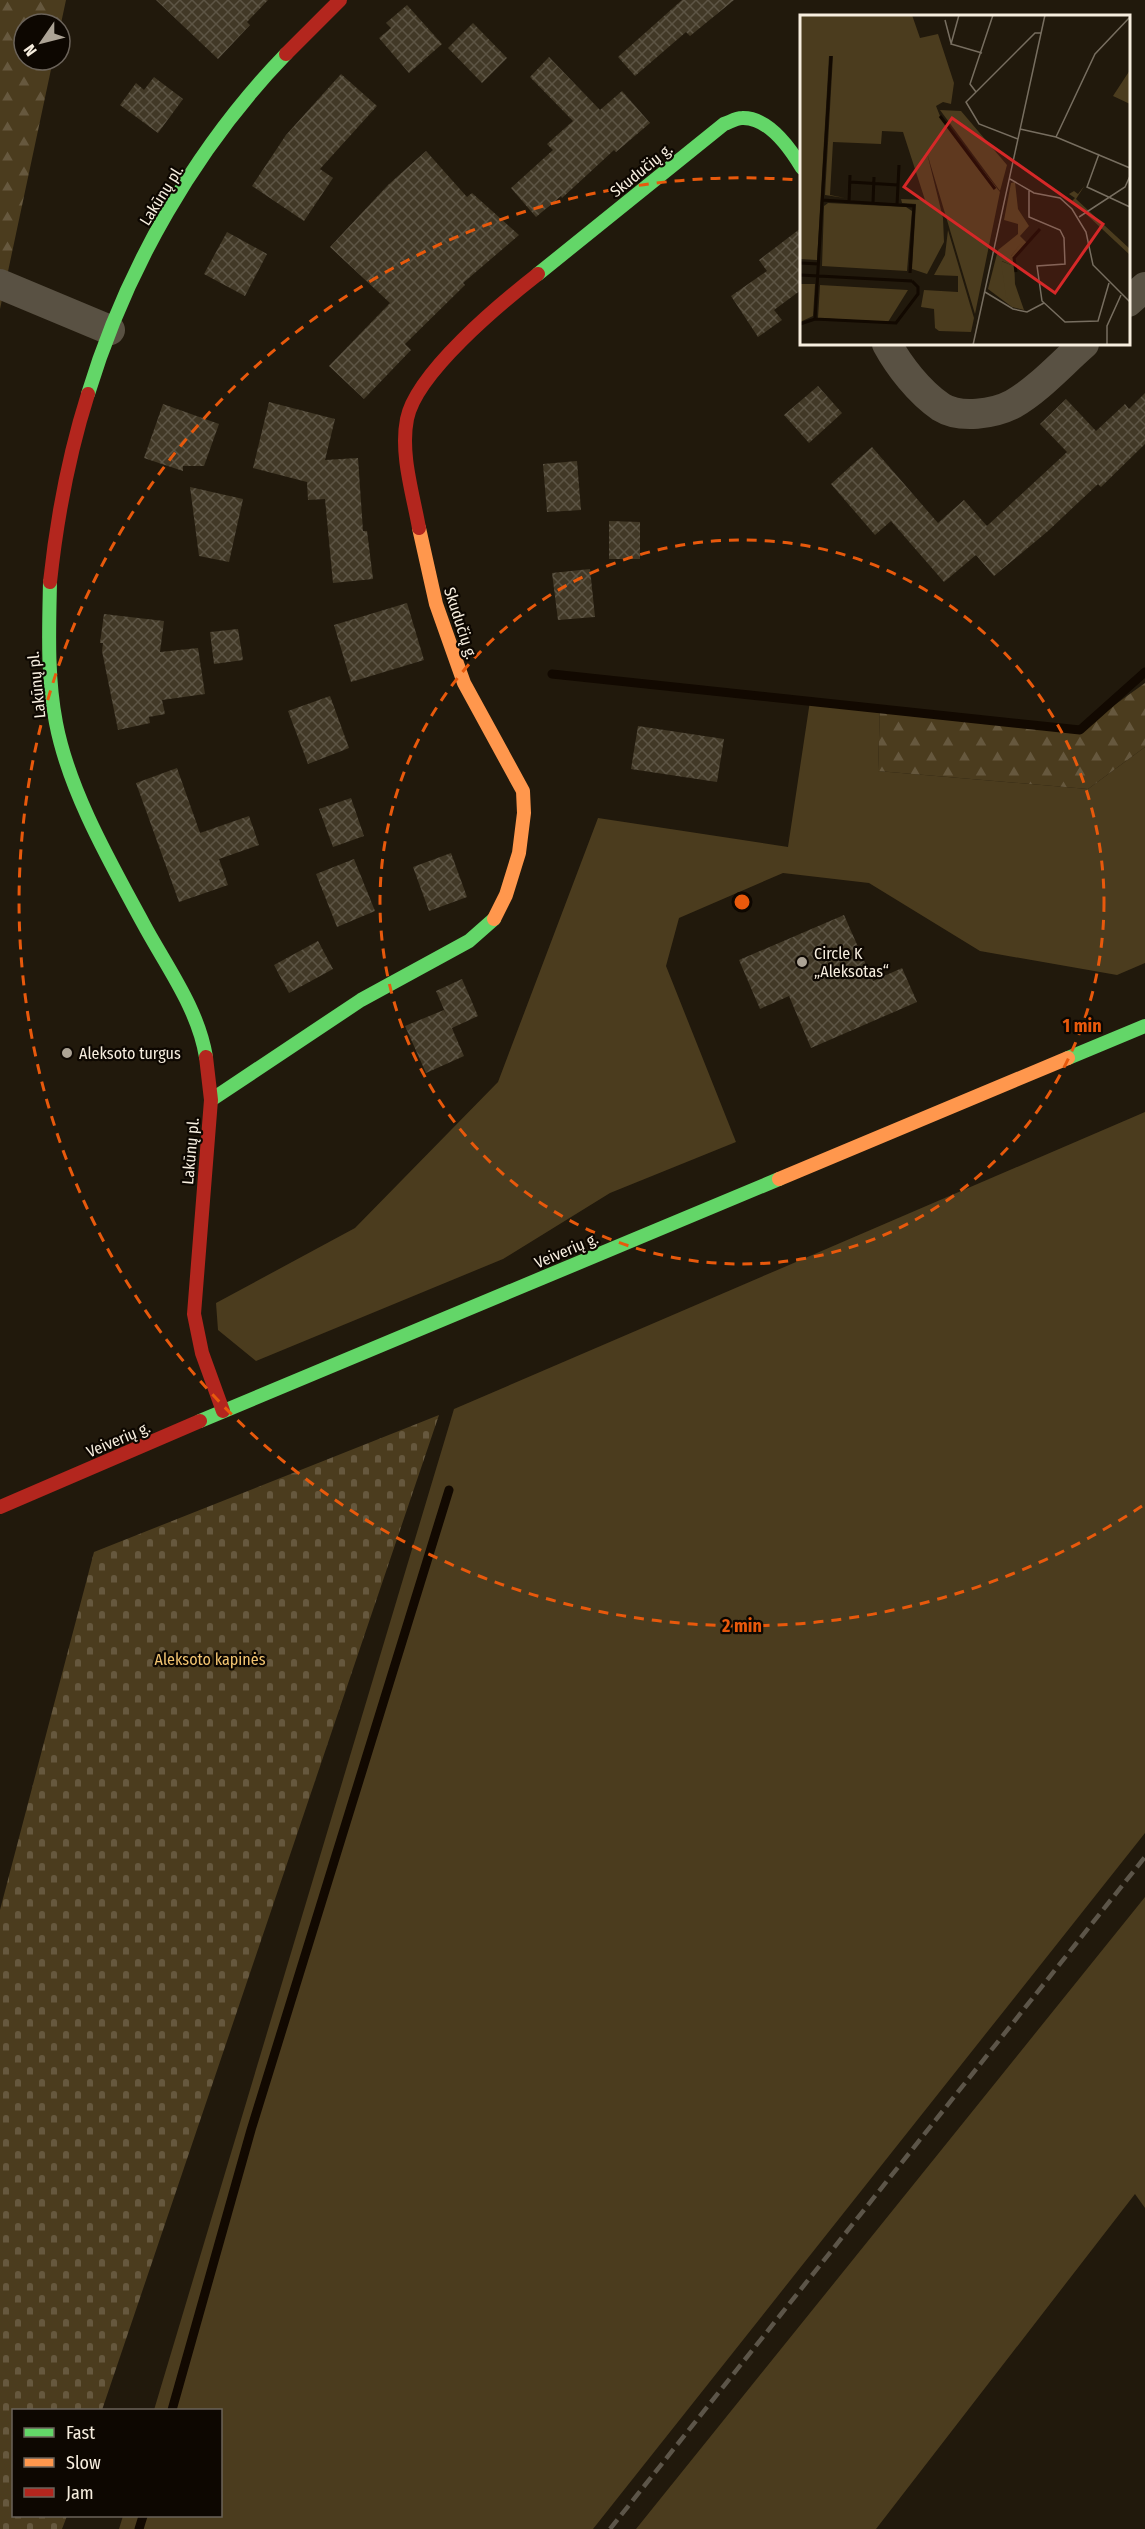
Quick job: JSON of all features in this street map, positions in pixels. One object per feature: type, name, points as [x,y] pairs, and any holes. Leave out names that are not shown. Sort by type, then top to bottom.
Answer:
[{"type":"street","name":"Lakūnų pl.","points":[[223,1411],[202,1353],[194,1314],[211,1100],[208,1067],[198,1024],[102,847],[67,762],[51,693],[47,616],[50,561],[77,426],[110,330],[160,226],[224,127],[295,44],[340,0]]},
{"type":"street","name":"Skudučių g.","points":[[211,1100],[361,999],[469,941],[493,921],[506,895],[519,853],[524,813],[523,792],[464,683],[436,604],[421,540],[405,444],[407,419],[413,400],[468,334],[508,298],[724,124],[742,118],[757,121],[777,135],[800,166]]},
{"type":"street","points":[[0,284],[110,330]]},
{"type":"street","points":[[1130,300],[1145,287]]},
{"type":"street","points":[[887,345],[921,389],[942,408],[963,413],[984,413],[1012,404],[1038,386],[1082,345]]},
{"type":"street","name":"Veiverių g.","points":[[0,1507],[223,1411],[1145,1026]]},
{"type":"green space","points":[[0,0],[66,0],[63,12],[12,12],[12,72],[50,72],[0,309]]},
{"type":"green space","points":[[1145,683],[1145,747],[1088,789],[878,771],[880,708],[1080,730]]},
{"type":"green space","points":[[810,701],[880,708],[878,771],[1088,789],[1145,747],[1145,963],[1117,975],[980,951],[869,883],[783,873],[679,918],[666,966],[736,1142],[610,1193],[503,1259],[256,1361],[218,1330],[216,1303],[355,1228],[498,1082],[598,818],[788,847]]},
{"type":"green space","points":[[1145,1112],[1145,1833],[593,2529],[119,2529],[123,2517],[222,2517],[222,2409],[154,2409],[454,1409]]},
{"type":"green space","name":"Aleksoto kapinės","points":[[439,1415],[102,2409],[12,2409],[12,2517],[67,2517],[62,2529],[0,2529],[0,1910],[94,1552]]},
{"type":"green space","points":[[1145,1897],[1145,2208],[1135,2194],[876,2529],[636,2529]]},
{"type":"building","points":[[156,0],[268,0],[247,22],[250,25],[218,59]]},
{"type":"building","points":[[682,0],[734,0],[690,36],[686,32],[635,76],[618,57]]},
{"type":"building","points":[[407,5],[442,44],[409,73],[379,38],[391,28],[386,23]]},
{"type":"building","points":[[473,23],[507,58],[482,83],[448,48]]},
{"type":"building","points":[[549,57],[600,110],[622,91],[650,123],[616,152],[614,150],[562,198],[561,196],[536,217],[511,188],[553,150],[547,144],[573,121],[530,77]]},
{"type":"building","points":[[341,74],[377,106],[320,169],[333,178],[304,221],[252,186],[286,135]]},
{"type":"building","points":[[154,77],[183,99],[158,133],[120,105],[136,83],[144,90]]},
{"type":"building","points":[[426,151],[467,197],[472,193],[519,235],[463,283],[465,285],[405,344],[411,350],[364,399],[329,366],[390,303],[330,247],[388,185]]},
{"type":"building","points":[[800,229],[800,291],[774,310],[782,320],[758,337],[731,296],[767,271],[759,260]]},
{"type":"building","points":[[227,232],[267,254],[245,296],[204,274]]},
{"type":"building","points":[[818,386],[842,413],[809,443],[784,415]]},
{"type":"building","points":[[1145,393],[1145,444],[1101,487],[1098,484],[1048,531],[994,576],[976,555],[944,582],[891,521],[875,535],[831,484],[872,447],[938,523],[964,500],[987,526],[1067,452],[1040,424],[1066,399],[1096,431],[1125,404],[1129,409]]},
{"type":"building","points":[[269,402],[335,419],[325,460],[358,458],[363,531],[367,531],[373,579],[333,583],[325,499],[308,500],[307,482],[253,468]]},
{"type":"building","points":[[163,404],[219,424],[204,466],[183,466],[183,471],[144,458]]},
{"type":"building","points":[[577,461],[581,510],[547,512],[543,464]]},
{"type":"building","points":[[190,487],[243,499],[229,562],[199,556]]},
{"type":"building","points":[[609,521],[640,522],[640,559],[609,559]]},
{"type":"building","points":[[590,569],[595,617],[558,620],[552,573]]},
{"type":"building","points":[[407,603],[424,660],[351,682],[334,625]]},
{"type":"building","points":[[104,614],[164,621],[160,652],[198,648],[205,694],[162,700],[165,714],[149,717],[150,723],[118,730],[102,651],[103,643],[100,643]]},
{"type":"building","points":[[238,629],[243,660],[214,664],[210,632]]},
{"type":"building","points":[[330,696],[349,748],[308,764],[288,711]]},
{"type":"building","points":[[638,726],[724,739],[717,782],[631,769]]},
{"type":"building","points":[[177,768],[200,833],[249,816],[259,845],[219,859],[228,885],[179,902],[136,783]]},
{"type":"building","points":[[351,798],[364,836],[333,847],[319,809]]},
{"type":"building","points":[[451,853],[467,897],[429,911],[413,867]]},
{"type":"building","points":[[354,859],[375,911],[337,927],[316,874]]},
{"type":"building","points":[[844,915],[873,981],[902,968],[917,1002],[811,1048],[789,996],[760,1009],[739,960]]},
{"type":"building","points":[[318,941],[333,969],[289,993],[274,965]]},
{"type":"building","points":[[462,979],[478,1016],[452,1028],[436,991]]},
{"type":"building","points":[[444,1010],[464,1056],[426,1073],[405,1026]]},
{"type":"waterway","points":[[552,674],[1080,730],[1145,672]]},
{"type":"waterway","points":[[172,2409],[251,2130],[449,1490]]},
{"type":"waterway","points":[[139,2529],[143,2517]]},
{"type":"railway","points":[[610,2529],[1145,1857]]},
{"type":"traffic: fast","points":[[88,394],[122,301],[167,212],[222,129],[286,54]]},
{"type":"traffic: fast","points":[[538,274],[724,124],[733,120],[752,119],[769,128],[785,143],[800,165]]},
{"type":"traffic: fast","points":[[50,582],[51,688],[56,723],[70,774],[104,851],[189,1004],[206,1057]]},
{"type":"traffic: fast","points":[[211,1100],[361,1000],[469,941],[494,919]]},
{"type":"traffic: fast","points":[[1068,1058],[1145,1026]]},
{"type":"traffic: fast","points":[[200,1421],[779,1179]]},
{"type":"traffic: slow","points":[[419,528],[436,604],[464,683],[523,791],[524,813],[519,853],[506,895],[494,919]]},
{"type":"traffic: slow","points":[[779,1179],[1068,1058]]},
{"type":"traffic: jam","points":[[286,54],[340,0]]},
{"type":"traffic: jam","points":[[419,528],[405,446],[407,419],[414,401],[426,381],[462,340],[503,302],[538,274]]},
{"type":"traffic: jam","points":[[50,582],[64,487],[88,394]]},
{"type":"traffic: jam","points":[[206,1057],[211,1100],[194,1314],[202,1353],[223,1411]]},
{"type":"traffic: jam","points":[[0,1507],[200,1421]]},
{"type":"place","name":"Circle K „Aleksotas“","points":[[802,962]]},
{"type":"place","name":"Aleksoto turgus","points":[[67,1053]]}]
